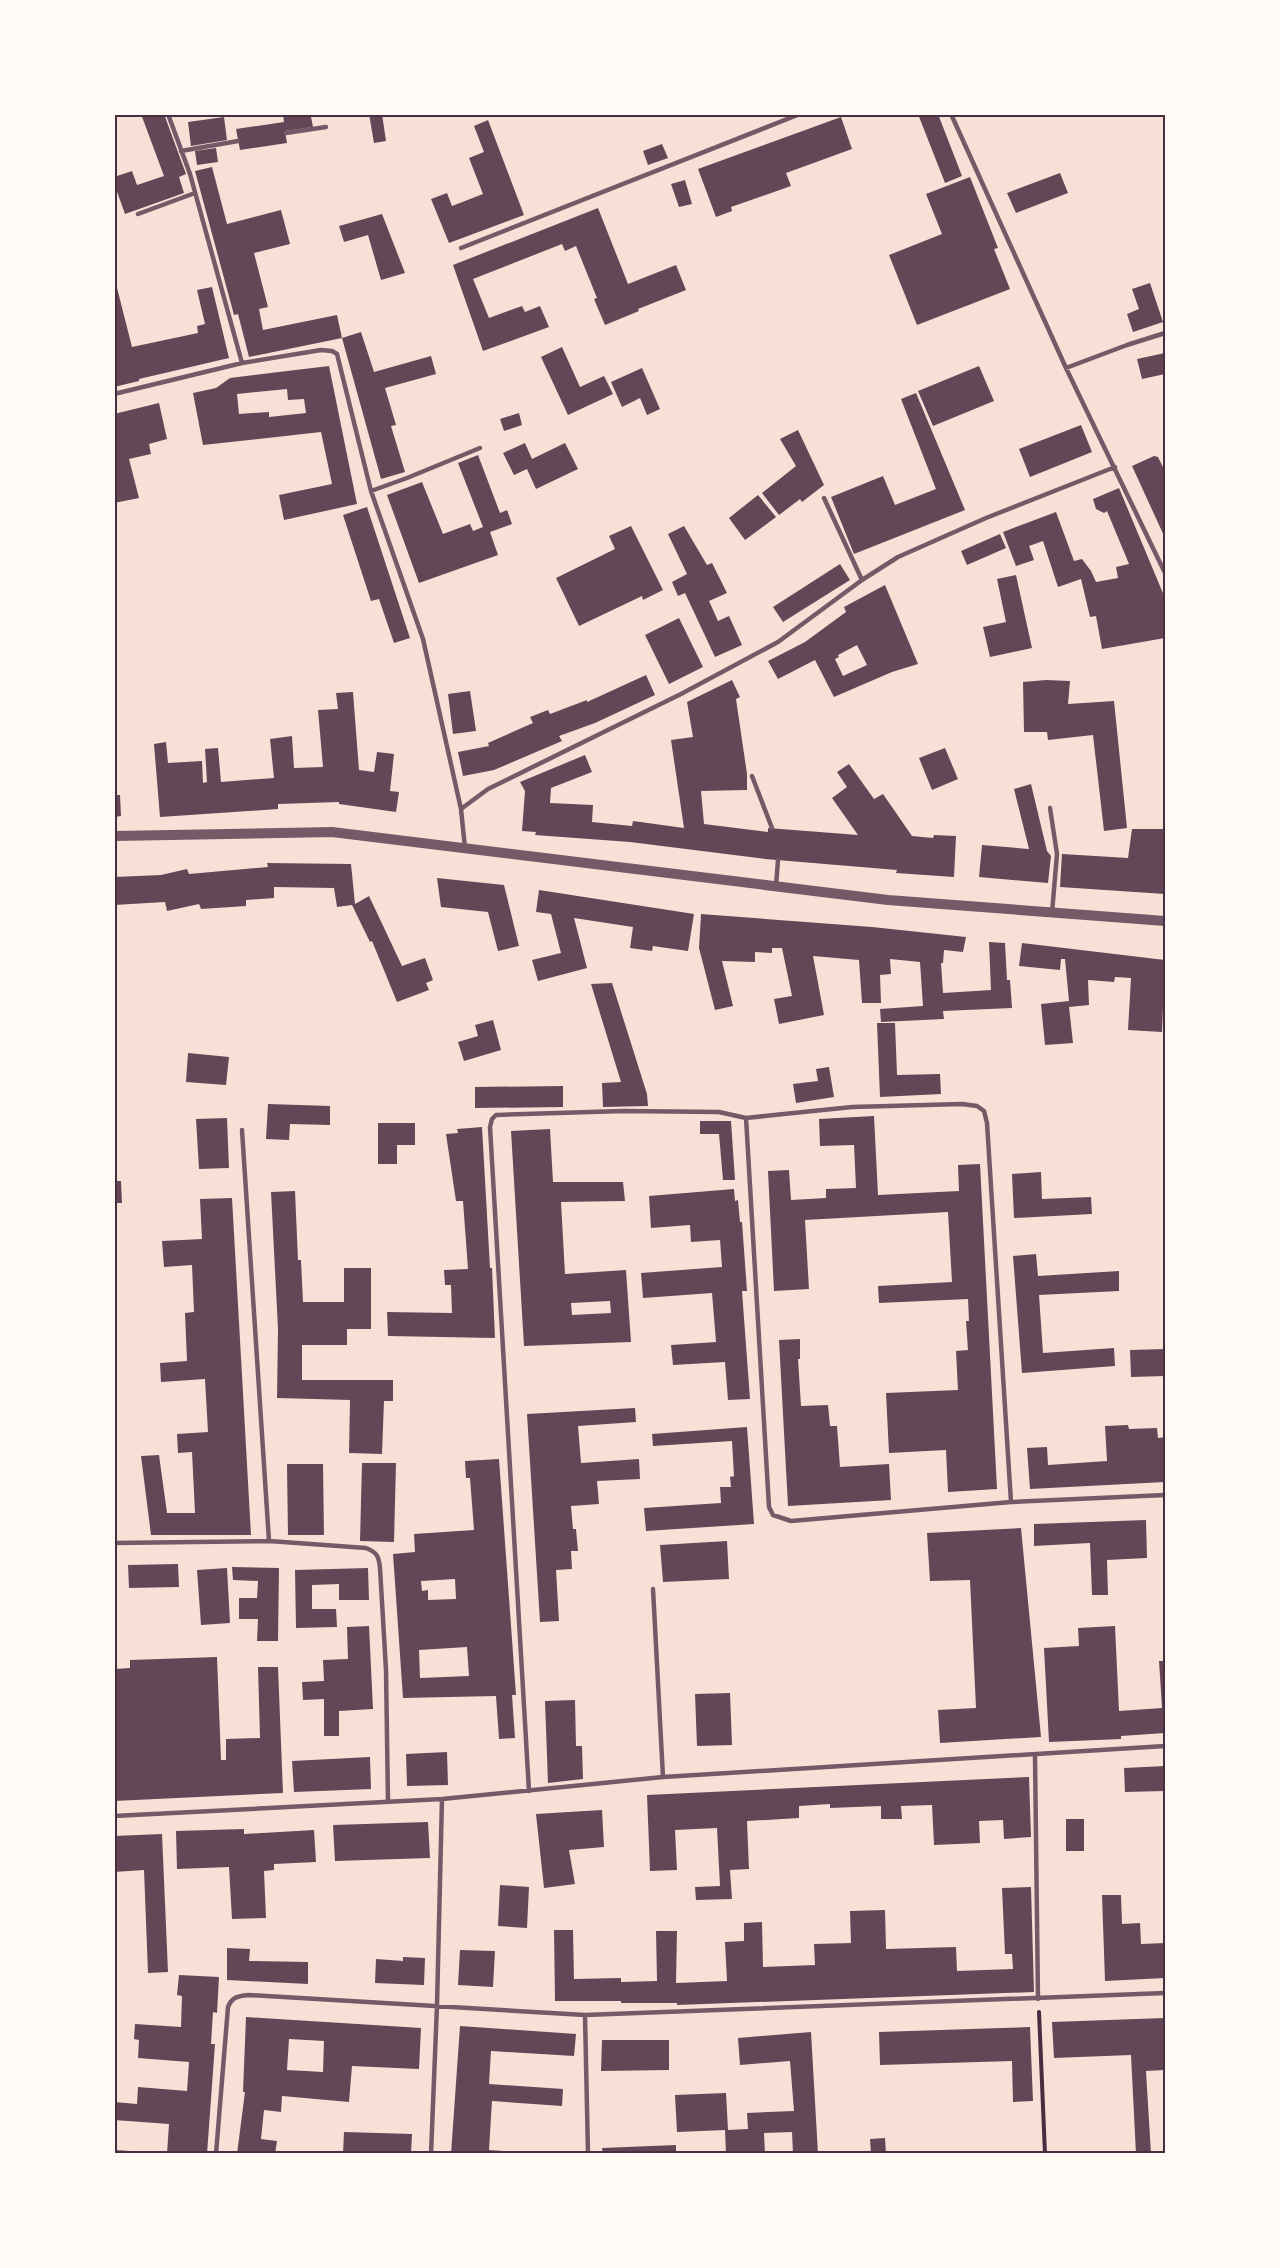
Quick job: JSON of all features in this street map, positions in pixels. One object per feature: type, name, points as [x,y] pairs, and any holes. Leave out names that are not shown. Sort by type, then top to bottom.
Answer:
[{"type":"street","points":[[114,836],[332,832],[888,900],[1165,921]]},
{"type":"lane","points":[[168,114],[195,193],[242,363]]},
{"type":"lane","points":[[461,248],[800,114]]},
{"type":"lane","points":[[951,114],[1066,368],[1165,573]]},
{"type":"lane","points":[[286,134],[326,127]]},
{"type":"lane","points":[[181,151],[238,141]]},
{"type":"lane","points":[[138,214],[195,193]]},
{"type":"lane","points":[[1066,368],[1165,333]]},
{"type":"lane","points":[[114,394],[242,363],[321,350],[337,354],[370,491],[423,639],[461,809],[465,848]]},
{"type":"lane","points":[[370,491],[480,448]]},
{"type":"lane","points":[[461,809],[488,789],[671,699],[778,642],[862,580],[898,557],[967,526],[1115,467]]},
{"type":"lane","points":[[824,498],[862,580]]},
{"type":"lane","points":[[752,776],[772,828]]},
{"type":"lane","points":[[1050,808],[1058,854],[1052,913]]},
{"type":"lane","points":[[776,886],[778,860]]},
{"type":"lane","points":[[529,1791],[490,1127],[492,1119],[496,1116],[623,1111],[719,1112],[746,1118],[863,1107],[962,1104],[977,1106],[984,1111],[988,1137],[1011,1502]]},
{"type":"lane","points":[[746,1118],[770,1508],[773,1515],[791,1521],[1011,1502],[1165,1495]]},
{"type":"lane","points":[[242,1130],[268,1541]]},
{"type":"lane","points":[[114,1543],[268,1541],[366,1548],[374,1551],[379,1557],[386,1670],[388,1802]]},
{"type":"lane","points":[[653,1589],[663,1777]]},
{"type":"lane","points":[[114,1816],[442,1799],[663,1777],[1035,1756],[1165,1746]]},
{"type":"lane","points":[[1035,1756],[1038,1999]]},
{"type":"lane","points":[[431,2154],[442,1799]]},
{"type":"lane","points":[[216,2154],[228,2007],[230,2000],[237,1996],[437,2005],[585,2015],[1165,1993]]},
{"type":"lane","points":[[585,2015],[588,2154]]},
{"type":"path","points":[[1038,1999],[1045,2154]]},
{"type":"building","points":[[141,114],[164,114],[186,174],[179,177],[184,193],[125,214],[114,177],[132,171],[137,185],[164,176]]},
{"type":"building","points":[[283,114],[319,115],[311,117],[313,127],[285,131],[287,143],[240,150],[236,129],[284,122]]},
{"type":"building","points":[[369,114],[382,114],[386,141],[374,143]]},
{"type":"building","points":[[918,114],[938,114],[962,176],[945,183]]},
{"type":"building","points":[[224,117],[227,140],[191,146],[188,122]]},
{"type":"building","points":[[841,117],[852,149],[786,173],[791,186],[731,207],[732,211],[716,217],[698,169]]},
{"type":"building","points":[[488,120],[524,215],[449,243],[431,199],[447,193],[452,206],[483,194],[469,158],[484,152],[474,126]]},
{"type":"building","points":[[662,144],[668,158],[648,165],[643,151]]},
{"type":"building","points":[[216,148],[218,162],[197,165],[195,151]]},
{"type":"building","points":[[212,167],[227,224],[281,210],[290,244],[254,253],[268,307],[259,309],[263,330],[337,315],[342,338],[249,357],[238,314],[234,315],[195,171]]},
{"type":"building","points":[[1060,173],[1068,193],[1016,213],[1007,193]]},
{"type":"building","points":[[970,177],[998,248],[994,249],[1010,289],[917,325],[889,255],[942,234],[926,194]]},
{"type":"building","points":[[685,180],[692,204],[679,207],[671,184]]},
{"type":"building","points":[[598,208],[628,284],[676,265],[686,290],[605,325],[576,246],[565,251],[562,244],[473,279],[489,318],[522,306],[525,312],[540,306],[549,327],[483,351],[453,265]]},
{"type":"building","points":[[382,214],[405,273],[381,280],[368,235],[344,242],[339,226]]},
{"type":"building","points":[[114,276],[132,347],[198,333],[197,326],[205,324],[197,290],[212,287],[229,358],[114,387]]},
{"type":"building","points":[[1150,283],[1163,322],[1133,332],[1127,314],[1139,309],[1132,289]]},
{"type":"building","points":[[361,332],[374,372],[431,356],[436,374],[385,388],[396,425],[391,426],[405,472],[381,479],[342,338]]},
{"type":"building","points":[[562,347],[580,387],[604,376],[613,394],[568,415],[541,357]]},
{"type":"building","points":[[1165,353],[1165,374],[1142,379],[1137,359]]},
{"type":"building","points":[[329,366],[357,504],[284,520],[279,495],[332,484],[321,432],[203,445],[193,393],[216,388],[230,378]],"holes":[[[287,389],[288,400],[304,399],[306,413],[269,417],[269,412],[239,414],[237,394]]]},
{"type":"building","points":[[979,366],[994,401],[933,426],[918,391]]},
{"type":"building","points":[[642,368],[660,409],[647,415],[640,398],[622,407],[611,382]]},
{"type":"building","points":[[916,393],[965,510],[854,554],[831,497],[883,476],[895,505],[936,489],[901,399]]},
{"type":"building","points":[[159,403],[167,439],[149,444],[151,454],[129,459],[139,498],[114,503],[114,414]]},
{"type":"building","points":[[519,413],[522,425],[504,431],[500,419]]},
{"type":"building","points":[[1081,425],[1092,452],[1030,477],[1019,449]]},
{"type":"building","points":[[798,430],[824,485],[802,502],[800,499],[779,515],[762,493],[796,466],[780,439]]},
{"type":"building","points":[[525,443],[532,459],[565,443],[578,469],[536,489],[527,469],[514,475],[503,453]]},
{"type":"building","points":[[478,455],[500,513],[507,510],[512,524],[490,532],[498,555],[419,583],[387,495],[422,482],[443,534],[470,524],[473,531],[483,527],[458,463]]},
{"type":"building","points":[[1154,456],[1158,457],[1165,471],[1165,538],[1132,466]]},
{"type":"building","points":[[1119,488],[1165,598],[1165,638],[1102,649],[1096,616],[1090,617],[1081,579],[1058,587],[1043,541],[1029,546],[1034,560],[1016,566],[1003,532],[1056,512],[1074,561],[1082,559],[1096,582],[1118,578],[1116,567],[1129,564],[1107,511],[1104,513],[1096,509],[1093,499]]},
{"type":"building","points":[[758,495],[776,517],[745,540],[729,518]]},
{"type":"building","points":[[367,507],[410,638],[394,643],[379,599],[371,601],[343,515]]},
{"type":"building","points":[[631,526],[663,590],[643,600],[642,596],[579,626],[556,578],[615,549],[609,536]]},
{"type":"building","points":[[684,526],[707,565],[712,563],[727,593],[709,601],[718,621],[729,616],[742,645],[715,657],[685,593],[678,596],[672,582],[687,574],[668,534]]},
{"type":"building","points":[[1000,534],[1006,548],[967,565],[961,551]]},
{"type":"building","points":[[840,564],[850,580],[783,622],[773,607]]},
{"type":"building","points":[[1016,575],[1032,648],[990,657],[983,627],[1006,622],[997,579]]},
{"type":"building","points":[[885,585],[918,664],[892,672],[834,697],[815,660],[778,679],[768,661],[805,642],[846,612],[844,607]],"holes":[[[857,645],[867,665],[843,676],[835,659]]]},
{"type":"building","points":[[679,618],[703,667],[669,684],[645,635]]},
{"type":"building","points":[[646,675],[655,695],[595,723],[559,736],[562,741],[494,770],[463,776],[458,752],[489,746],[488,743],[533,723],[530,717],[548,710],[550,714],[587,700],[587,702]]},
{"type":"building","points":[[732,680],[740,697],[736,699],[747,774],[747,790],[701,791],[704,824],[768,832],[768,828],[858,835],[832,798],[847,787],[837,772],[849,764],[874,799],[883,794],[912,836],[933,838],[934,835],[956,836],[954,877],[765,859],[630,842],[535,835],[536,832],[522,831],[525,791],[520,782],[585,755],[592,772],[551,788],[550,803],[593,805],[592,822],[632,826],[633,821],[684,828],[671,740],[693,737],[687,702]]},
{"type":"building","points":[[1070,681],[1068,704],[1114,701],[1127,828],[1104,831],[1093,735],[1048,740],[1047,732],[1024,732],[1023,682]]},
{"type":"building","points":[[470,691],[476,731],[453,734],[448,694]]},
{"type":"building","points":[[353,692],[359,770],[374,772],[377,752],[394,754],[390,791],[399,792],[396,812],[339,804],[339,802],[278,804],[278,809],[160,817],[154,744],[166,742],[168,763],[202,761],[203,783],[207,782],[205,749],[218,748],[221,782],[274,778],[270,739],[292,736],[294,768],[323,767],[318,710],[338,709],[336,693]]},
{"type":"building","points":[[945,748],[958,779],[932,790],[919,758]]},
{"type":"building","points":[[1031,784],[1047,851],[1051,856],[1048,883],[979,877],[982,845],[1029,849],[1014,789]]},
{"type":"building","points":[[114,795],[120,795],[121,816],[114,817]]},
{"type":"building","points":[[1132,829],[1165,829],[1165,894],[1060,887],[1062,854],[1128,858]]},
{"type":"building","points":[[267,863],[351,864],[355,904],[369,896],[402,966],[425,958],[433,980],[426,983],[429,990],[397,1002],[372,941],[370,942],[352,905],[337,907],[334,888],[274,887],[274,898],[246,900],[246,906],[201,909],[199,904],[167,911],[165,902],[114,905],[114,877],[161,875],[187,869],[189,874],[268,867]]},
{"type":"building","points":[[437,878],[504,885],[519,946],[498,951],[488,912],[441,907]]},
{"type":"building","points":[[539,890],[694,914],[688,951],[653,946],[652,951],[630,948],[633,927],[574,918],[587,968],[538,981],[532,960],[561,953],[551,914],[536,912]]},
{"type":"building","points":[[701,914],[872,927],[966,937],[963,952],[944,950],[943,963],[941,963],[943,993],[991,990],[989,942],[1005,943],[1007,980],[1010,980],[1012,1008],[943,1011],[944,1019],[881,1022],[880,1009],[923,1006],[920,962],[890,959],[891,974],[880,975],[881,1003],[862,1003],[859,960],[813,956],[824,1015],[779,1024],[774,999],[792,996],[782,948],[772,948],[772,953],[755,952],[755,962],[722,961],[733,1006],[715,1010],[699,948]]},
{"type":"building","points":[[1022,943],[1165,960],[1162,1032],[1128,1030],[1131,978],[1115,977],[1114,982],[1088,980],[1089,1005],[1069,1007],[1073,1043],[1045,1045],[1041,1004],[1069,1001],[1065,959],[1061,959],[1060,970],[1019,966]]},
{"type":"building","points":[[612,983],[647,1094],[648,1106],[603,1107],[602,1083],[621,1082],[591,984]]},
{"type":"building","points":[[493,1020],[501,1050],[464,1061],[458,1042],[478,1036],[475,1025]]},
{"type":"building","points":[[877,1023],[895,1023],[897,1075],[940,1074],[941,1094],[880,1097]]},
{"type":"building","points":[[188,1053],[229,1057],[226,1085],[186,1082]]},
{"type":"building","points":[[829,1067],[834,1097],[796,1103],[793,1084],[818,1081],[816,1069]]},
{"type":"building","points":[[563,1086],[563,1107],[475,1108],[475,1087]]},
{"type":"building","points":[[268,1104],[330,1106],[330,1125],[290,1124],[289,1140],[266,1139]]},
{"type":"building","points":[[874,1116],[878,1195],[959,1191],[958,1165],[980,1164],[997,1489],[948,1492],[946,1450],[889,1453],[886,1393],[958,1390],[956,1351],[968,1350],[966,1321],[969,1321],[968,1299],[879,1303],[878,1286],[952,1282],[948,1212],[805,1220],[809,1289],[774,1291],[768,1171],[789,1170],[791,1200],[826,1198],[826,1189],[856,1188],[854,1145],[820,1146],[819,1119]]},
{"type":"building","points":[[227,1118],[229,1168],[199,1169],[196,1119]]},
{"type":"building","points":[[700,1121],[731,1121],[735,1180],[723,1180],[719,1134],[700,1134]]},
{"type":"building","points":[[378,1123],[415,1123],[415,1145],[397,1145],[397,1164],[378,1164]]},
{"type":"building","points":[[482,1127],[495,1338],[388,1336],[387,1312],[452,1313],[451,1285],[445,1285],[444,1270],[468,1269],[463,1201],[456,1201],[446,1134],[458,1133],[457,1129]]},
{"type":"building","points":[[550,1129],[553,1182],[623,1182],[625,1201],[561,1202],[565,1274],[626,1270],[631,1342],[524,1346],[511,1131]],"holes":[[[610,1301],[611,1313],[572,1315],[571,1303]]]},
{"type":"building","points":[[1041,1172],[1042,1199],[1091,1197],[1092,1214],[1014,1218],[1012,1174]]},
{"type":"building","points":[[114,1181],[121,1181],[122,1203],[114,1203]]},
{"type":"building","points":[[734,1189],[735,1201],[738,1200],[740,1222],[742,1222],[747,1291],[742,1291],[750,1399],[728,1400],[725,1362],[673,1365],[671,1345],[716,1342],[712,1293],[643,1298],[641,1273],[722,1267],[720,1240],[691,1242],[690,1225],[651,1228],[649,1196]]},
{"type":"building","points":[[295,1191],[298,1260],[301,1260],[303,1302],[344,1302],[344,1268],[371,1268],[371,1329],[347,1329],[347,1345],[302,1345],[302,1380],[393,1380],[393,1401],[384,1401],[382,1454],[349,1453],[350,1400],[277,1398],[278,1329],[271,1192]]},
{"type":"building","points":[[232,1198],[251,1535],[151,1535],[141,1456],[159,1455],[167,1513],[195,1513],[192,1452],[178,1453],[177,1434],[208,1432],[205,1379],[161,1382],[160,1363],[187,1361],[185,1313],[194,1312],[192,1265],[164,1267],[162,1241],[202,1239],[200,1199]]},
{"type":"building","points":[[1036,1254],[1038,1276],[1119,1271],[1119,1291],[1039,1295],[1043,1353],[1114,1348],[1115,1366],[1022,1373],[1013,1256]]},
{"type":"building","points":[[800,1339],[800,1359],[798,1359],[801,1406],[828,1405],[830,1426],[837,1426],[840,1467],[889,1464],[891,1500],[788,1506],[779,1340]]},
{"type":"building","points":[[1165,1349],[1165,1376],[1131,1377],[1130,1350]]},
{"type":"building","points":[[635,1408],[636,1422],[578,1426],[581,1463],[639,1459],[640,1479],[597,1481],[599,1504],[571,1506],[578,1551],[571,1551],[572,1569],[556,1570],[559,1621],[540,1622],[527,1414]]},
{"type":"building","points":[[1128,1425],[1129,1429],[1157,1428],[1158,1438],[1165,1437],[1165,1482],[1030,1489],[1027,1448],[1047,1447],[1048,1465],[1107,1461],[1105,1426]]},
{"type":"building","points":[[747,1427],[754,1524],[646,1531],[644,1508],[721,1503],[720,1487],[731,1487],[730,1477],[734,1476],[732,1441],[653,1446],[652,1434]]},
{"type":"building","points":[[499,1459],[516,1695],[512,1695],[515,1738],[499,1739],[496,1696],[403,1698],[393,1554],[415,1552],[414,1534],[474,1530],[470,1478],[466,1478],[465,1461]],"holes":[[[455,1579],[456,1599],[428,1600],[428,1590],[422,1591],[421,1581]],[[467,1647],[469,1676],[420,1678],[419,1650]]]},
{"type":"building","points":[[362,1463],[396,1463],[394,1542],[360,1541]]},
{"type":"building","points":[[287,1464],[323,1464],[324,1535],[288,1535]]},
{"type":"building","points":[[1146,1520],[1147,1558],[1107,1560],[1108,1595],[1092,1595],[1090,1543],[1034,1546],[1034,1524]]},
{"type":"building","points":[[1021,1528],[1041,1737],[940,1743],[938,1710],[976,1708],[970,1580],[930,1581],[927,1533]]},
{"type":"building","points":[[727,1541],[729,1579],[663,1582],[660,1545]]},
{"type":"building","points":[[178,1564],[179,1587],[129,1588],[128,1565]]},
{"type":"building","points":[[232,1567],[279,1568],[278,1641],[257,1641],[258,1619],[239,1619],[239,1598],[257,1598],[258,1581],[233,1580]]},
{"type":"building","points":[[227,1568],[230,1623],[201,1625],[197,1570]]},
{"type":"building","points":[[368,1568],[369,1600],[339,1600],[339,1584],[312,1585],[312,1609],[336,1609],[337,1627],[296,1628],[295,1570]]},
{"type":"building","points":[[369,1626],[373,1709],[339,1711],[339,1736],[324,1736],[324,1699],[303,1700],[302,1682],[324,1681],[323,1660],[348,1659],[347,1627]]},
{"type":"building","points":[[1115,1626],[1119,1711],[1162,1708],[1159,1661],[1165,1661],[1165,1733],[1121,1736],[1121,1739],[1049,1742],[1044,1648],[1079,1646],[1078,1628]]},
{"type":"building","points":[[217,1657],[221,1760],[226,1760],[226,1739],[260,1738],[258,1667],[278,1667],[283,1793],[114,1801],[114,1770],[117,1770],[114,1740],[114,1669],[130,1668],[130,1660]]},
{"type":"building","points":[[730,1693],[732,1745],[697,1746],[695,1694]]},
{"type":"building","points":[[575,1700],[576,1746],[582,1746],[583,1779],[548,1783],[545,1701]]},
{"type":"building","points":[[447,1752],[448,1785],[407,1786],[406,1754]]},
{"type":"building","points":[[370,1757],[371,1789],[294,1792],[292,1761]]},
{"type":"building","points":[[1165,1766],[1165,1791],[1125,1792],[1124,1768]]},
{"type":"building","points":[[1029,1777],[1031,1837],[1004,1839],[1003,1820],[979,1821],[980,1843],[934,1845],[932,1805],[901,1806],[902,1819],[881,1819],[881,1806],[830,1808],[830,1804],[799,1806],[799,1818],[747,1821],[749,1869],[730,1870],[732,1899],[696,1900],[695,1887],[720,1886],[717,1828],[675,1830],[677,1870],[650,1871],[647,1795]]},
{"type":"building","points":[[602,1810],[604,1847],[569,1850],[575,1884],[544,1888],[536,1814]]},
{"type":"building","points":[[1066,1819],[1084,1819],[1084,1851],[1066,1851]]},
{"type":"building","points":[[428,1822],[430,1858],[335,1861],[333,1825]]},
{"type":"building","points":[[244,1829],[244,1834],[314,1830],[316,1862],[274,1864],[274,1870],[264,1871],[266,1918],[232,1919],[229,1867],[177,1869],[176,1831]]},
{"type":"building","points":[[162,1834],[168,1972],[148,1973],[144,1870],[114,1872],[114,1836]]},
{"type":"building","points":[[500,1885],[529,1887],[527,1928],[498,1926]]},
{"type":"building","points":[[1031,1887],[1034,1992],[677,2005],[677,2003],[621,2003],[621,2001],[555,2001],[554,1930],[573,1930],[574,1979],[621,1978],[621,1982],[657,1981],[656,1931],[677,1931],[676,1983],[727,1981],[725,1942],[744,1941],[744,1923],[762,1922],[763,1967],[815,1965],[814,1944],[851,1943],[850,1911],[885,1910],[886,1949],[956,1947],[957,1971],[1013,1969],[1012,1954],[1005,1954],[1002,1888]]},
{"type":"building","points":[[1102,1895],[1121,1895],[1122,1924],[1140,1923],[1141,1944],[1165,1943],[1165,1978],[1105,1981]]},
{"type":"building","points":[[227,1948],[250,1949],[249,1961],[308,1962],[308,1984],[227,1980]]},
{"type":"building","points":[[460,1950],[495,1951],[493,1987],[458,1985]]},
{"type":"building","points":[[403,1957],[425,1958],[424,1985],[375,1983],[376,1959],[403,1961]]},
{"type":"building","points":[[179,1975],[219,1977],[217,2013],[213,2012],[211,2044],[215,2044],[207,2154],[167,2154],[169,2124],[114,2120],[114,2102],[137,2104],[138,2087],[187,2091],[189,2062],[138,2058],[139,2040],[134,2039],[135,2024],[181,2027],[182,1996],[177,1995]]},
{"type":"building","points":[[246,2017],[421,2028],[419,2069],[352,2066],[349,2102],[282,2096],[281,2112],[264,2110],[261,2139],[277,2141],[275,2154],[237,2154],[245,2092],[243,2092]],"holes":[[[289,2039],[324,2041],[323,2072],[287,2070]]]},
{"type":"building","points":[[1165,2018],[1165,2070],[1146,2071],[1151,2154],[1136,2154],[1131,2055],[1054,2058],[1052,2022]]},
{"type":"building","points":[[460,2026],[576,2034],[574,2056],[491,2051],[489,2084],[563,2089],[562,2106],[492,2101],[489,2150],[515,2152],[515,2154],[451,2154]]},
{"type":"building","points":[[1030,2027],[1033,2101],[1013,2102],[1012,2061],[880,2065],[879,2032]]},
{"type":"building","points":[[811,2032],[818,2154],[793,2154],[792,2132],[764,2133],[765,2154],[726,2154],[725,2130],[677,2132],[675,2095],[726,2093],[728,2130],[748,2129],[747,2113],[794,2111],[790,2061],[740,2065],[738,2038]]},
{"type":"building","points":[[602,2040],[669,2040],[669,2070],[601,2071]]},
{"type":"building","points":[[344,2132],[412,2134],[411,2154],[343,2154]]},
{"type":"building","points":[[885,2138],[886,2154],[871,2154],[870,2139]]},
{"type":"building","points":[[676,2145],[676,2154],[603,2154],[602,2148]]},
{"type":"building","points":[[114,2150],[146,2152],[146,2154],[114,2154]]}]
